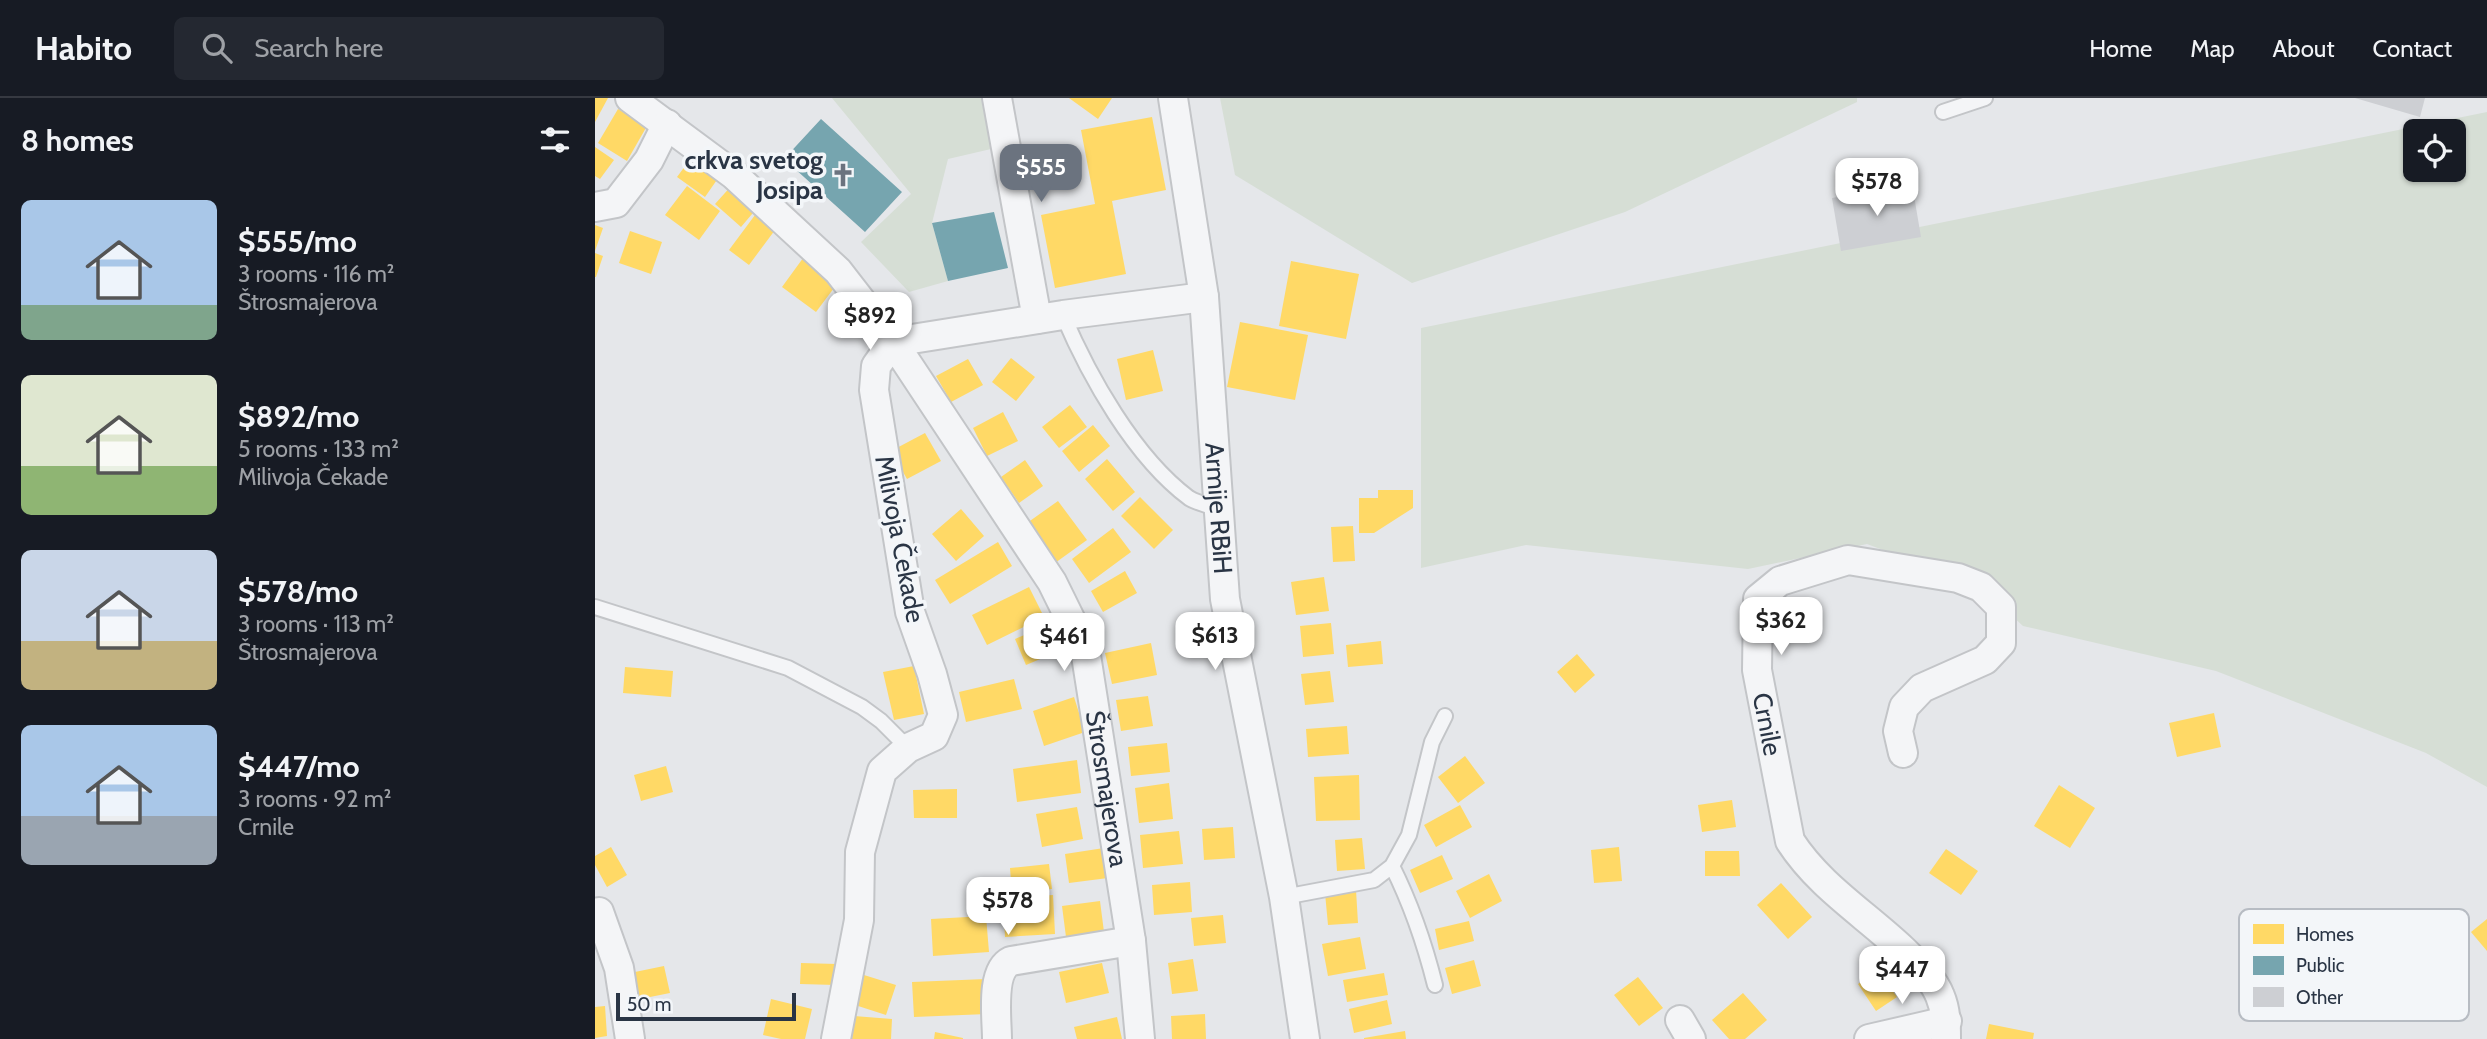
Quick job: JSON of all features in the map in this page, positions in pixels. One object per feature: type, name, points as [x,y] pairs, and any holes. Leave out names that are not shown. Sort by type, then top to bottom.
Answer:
[{"type":"street","name":"Štrosmajerova","points":[[630,98],[734,175],[838,271],[893,342],[1052,582],[1085,649],[1131,941],[1140,1039]]},
{"type":"street","points":[[997,98],[1050,317]]},
{"type":"street","name":"Armije RBiH","points":[[1173,98],[1204,297],[1225,599],[1284,897],[1305,1039]]},
{"type":"street","points":[[595,207],[616,203],[649,160],[667,124]]},
{"type":"street","points":[[893,342],[1050,317],[1204,297]]},
{"type":"street","name":"Milivoja Čekade","points":[[836,1039],[859,920],[860,852],[882,771],[908,748],[934,736],[943,715],[910,612],[874,390],[876,366],[893,342]]},
{"type":"street","name":"Crnile","points":[[1903,753],[1898,732],[1904,707],[1922,688],[1985,660],[2001,643],[2001,607],[1981,587],[1958,578],[1848,561],[1780,581],[1758,599],[1756,670],[1790,841],[1803,861],[1835,892],[1893,940],[1925,971],[1941,996],[1946,1030]]},
{"type":"street","points":[[599,912],[619,968],[630,1039]]},
{"type":"street","points":[[997,1039],[998,976],[1005,964],[1131,941]]},
{"type":"street","points":[[1869,1039],[1946,1030]]},
{"type":"lane","points":[[1943,112],[1985,98]]},
{"type":"lane","points":[[1050,317],[1080,356],[1110,405],[1149,459],[1191,499],[1219,509]]},
{"type":"lane","points":[[595,607],[788,668],[862,708],[881,721],[908,748]]},
{"type":"lane","points":[[1284,897],[1374,880],[1392,866],[1409,835],[1432,742],[1445,716]]},
{"type":"lane","points":[[1392,866],[1413,907],[1435,985]]},
{"type":"shaded area","points":[[832,98],[981,98],[991,149],[948,159],[932,223],[948,281],[909,292],[861,242],[911,194]]},
{"type":"shaded area","points":[[1220,98],[1857,98],[1857,102],[1625,212],[1412,283],[1235,175]]},
{"type":"shaded area","points":[[2487,112],[2487,787],[2426,753],[2216,671],[2023,626],[1981,587],[1867,544],[1748,569],[1526,545],[1421,568],[1421,328],[2403,129],[2403,182],[2466,182],[2466,119],[2452,119]]},
{"type":"building: Homes","points":[[595,98],[608,98],[595,122]]},
{"type":"building: Homes","points":[[1069,98],[1112,98],[1098,119]]},
{"type":"building: Homes","points":[[618,109],[647,126],[627,161],[598,143]]},
{"type":"building: Homes","points":[[1152,117],[1166,190],[1112,201],[1126,274],[1055,288],[1041,215],[1095,204],[1081,130]]},
{"type":"building: Homes","points":[[595,147],[614,160],[600,179],[595,176]]},
{"type":"building: Homes","points":[[694,154],[721,174],[705,197],[677,177]]},
{"type":"building: Homes","points":[[733,184],[758,207],[741,227],[715,204]]},
{"type":"building: Homes","points":[[687,186],[720,211],[699,240],[665,215]]},
{"type":"building: Homes","points":[[755,215],[775,230],[749,265],[729,250]]},
{"type":"building: Homes","points":[[595,225],[603,228],[595,251]]},
{"type":"building: Homes","points":[[630,231],[662,242],[651,274],[619,263]]},
{"type":"building: Homes","points":[[595,253],[603,256],[596,277],[595,277]]},
{"type":"building: Homes","points":[[806,254],[840,280],[816,312],[782,287]]},
{"type":"building: Homes","points":[[1291,261],[1359,274],[1346,339],[1279,326]]},
{"type":"building: Homes","points":[[1240,322],[1308,335],[1295,400],[1227,387]]},
{"type":"building: Homes","points":[[1153,350],[1163,391],[1126,400],[1117,359]]},
{"type":"building: Homes","points":[[1011,358],[1035,377],[1016,401],[992,382]]},
{"type":"building: Homes","points":[[968,359],[983,385],[951,402],[936,376]]},
{"type":"building: Homes","points":[[1070,405],[1087,427],[1059,448],[1042,427]]},
{"type":"building: Homes","points":[[1003,412],[1018,441],[987,456],[973,428]]},
{"type":"building: Homes","points":[[1093,425],[1110,446],[1079,472],[1062,451]]},
{"type":"building: Homes","points":[[925,433],[941,461],[907,479],[891,451]]},
{"type":"building: Homes","points":[[1107,459],[1135,492],[1113,511],[1085,479]]},
{"type":"building: Homes","points":[[1025,460],[1043,486],[1019,503],[1001,477]]},
{"type":"building: Homes","points":[[1378,490],[1413,490],[1413,508],[1374,533],[1359,533],[1359,498],[1378,498]]},
{"type":"building: Homes","points":[[1140,497],[1173,530],[1154,549],[1121,516]]},
{"type":"building: Homes","points":[[1058,501],[1087,540],[1055,563],[1027,523]]},
{"type":"building: Homes","points":[[961,509],[984,536],[956,561],[932,534]]},
{"type":"building: Homes","points":[[1353,526],[1355,561],[1333,562],[1331,527]]},
{"type":"building: Homes","points":[[1113,528],[1131,552],[1089,583],[1072,559]]},
{"type":"building: Homes","points":[[998,542],[1012,566],[950,604],[935,580]]},
{"type":"building: Homes","points":[[1125,571],[1137,593],[1103,612],[1091,591]]},
{"type":"building: Homes","points":[[1324,577],[1329,611],[1296,615],[1291,582]]},
{"type":"building: Homes","points":[[1029,587],[1044,617],[987,645],[972,615]]},
{"type":"building: Homes","points":[[1053,623],[1064,649],[1026,665],[1015,639]]},
{"type":"building: Homes","points":[[1331,623],[1334,654],[1303,657],[1300,626]]},
{"type":"building: Homes","points":[[1381,641],[1383,664],[1348,667],[1346,645]]},
{"type":"building: Homes","points":[[1151,643],[1157,675],[1112,684],[1105,653]]},
{"type":"building: Homes","points":[[1577,654],[1595,675],[1575,693],[1557,672]]},
{"type":"building: Homes","points":[[914,666],[924,714],[894,720],[883,672]]},
{"type":"building: Homes","points":[[625,667],[673,671],[671,697],[623,693]]},
{"type":"building: Homes","points":[[1330,671],[1334,702],[1305,705],[1301,674]]},
{"type":"building: Homes","points":[[1014,679],[1022,709],[966,722],[959,692]]},
{"type":"building: Homes","points":[[1148,696],[1153,726],[1121,731],[1116,700]]},
{"type":"building: Homes","points":[[1074,697],[1085,732],[1044,746],[1033,711]]},
{"type":"building: Homes","points":[[2214,713],[2221,747],[2177,757],[2169,723]]},
{"type":"building: Homes","points":[[1347,726],[1349,754],[1308,757],[1306,729]]},
{"type":"building: Homes","points":[[1167,743],[1170,772],[1131,776],[1128,747]]},
{"type":"building: Homes","points":[[1465,756],[1485,783],[1458,803],[1438,777]]},
{"type":"building: Homes","points":[[1077,760],[1081,793],[1017,802],[1013,769]]},
{"type":"building: Homes","points":[[666,766],[673,792],[641,801],[634,775]]},
{"type":"building: Homes","points":[[1359,775],[1360,820],[1316,821],[1314,777]]},
{"type":"building: Homes","points":[[1169,783],[1173,819],[1139,823],[1135,788]]},
{"type":"building: Homes","points":[[2059,785],[2095,808],[2070,848],[2034,826]]},
{"type":"building: Homes","points":[[957,789],[957,818],[914,818],[913,790]]},
{"type":"building: Homes","points":[[1732,800],[1736,827],[1702,832],[1698,805]]},
{"type":"building: Homes","points":[[1460,805],[1472,827],[1436,847],[1424,825]]},
{"type":"building: Homes","points":[[1077,807],[1083,839],[1042,847],[1036,814]]},
{"type":"building: Homes","points":[[1233,827],[1235,858],[1204,860],[1202,829]]},
{"type":"building: Homes","points":[[1179,831],[1183,864],[1143,868],[1140,835]]},
{"type":"building: Homes","points":[[1362,838],[1365,869],[1337,871],[1335,840]]},
{"type":"building: Homes","points":[[611,847],[627,875],[607,887],[595,865],[595,856]]},
{"type":"building: Homes","points":[[1619,847],[1622,881],[1594,883],[1591,850]]},
{"type":"building: Homes","points":[[1104,848],[1108,878],[1069,883],[1065,854]]},
{"type":"building: Homes","points":[[1946,849],[1978,871],[1961,895],[1929,873]]},
{"type":"building: Homes","points":[[1705,851],[1739,851],[1740,876],[1705,876]]},
{"type":"building: Homes","points":[[1442,855],[1453,879],[1420,893],[1410,870]]},
{"type":"building: Homes","points":[[1049,864],[1052,889],[1012,893],[1010,868]]},
{"type":"building: Homes","points":[[1489,874],[1502,901],[1470,918],[1456,891]]},
{"type":"building: Homes","points":[[1190,882],[1192,912],[1154,915],[1152,885]]},
{"type":"building: Homes","points":[[1781,883],[1812,917],[1788,939],[1757,905]]},
{"type":"building: Homes","points":[[1356,890],[1358,923],[1328,925],[1325,893]]},
{"type":"building: Homes","points":[[1053,895],[1055,934],[1005,937],[1003,898]]},
{"type":"building: Homes","points":[[1100,901],[1104,932],[1066,937],[1062,906]]},
{"type":"building: Homes","points":[[1223,915],[1226,943],[1194,946],[1191,918]]},
{"type":"building: Homes","points":[[986,916],[989,952],[933,956],[931,919]]},
{"type":"building: Homes","points":[[2487,919],[2487,951],[2471,932]]},
{"type":"building: Homes","points":[[1469,921],[1474,941],[1439,950],[1435,929]]},
{"type":"building: Homes","points":[[1360,937],[1366,969],[1328,976],[1322,944]]},
{"type":"building: Homes","points":[[1193,959],[1198,991],[1172,994],[1168,963]]},
{"type":"building: Homes","points":[[1474,960],[1481,986],[1452,994],[1445,968]]},
{"type":"building: Homes","points":[[801,963],[837,964],[836,985],[800,984]]},
{"type":"building: Homes","points":[[1102,963],[1109,993],[1066,1003],[1059,972]]},
{"type":"building: Homes","points":[[664,966],[670,993],[635,1000],[630,973]]},
{"type":"building: Homes","points":[[1878,970],[1897,997],[1876,1011],[1858,984]]},
{"type":"building: Homes","points":[[1384,973],[1388,995],[1347,1002],[1343,980]]},
{"type":"building: Homes","points":[[864,975],[896,985],[886,1015],[855,1005]]},
{"type":"building: Homes","points":[[1638,977],[1663,1008],[1639,1026],[1614,995]]},
{"type":"building: Homes","points":[[986,979],[987,1014],[914,1017],[912,982]]},
{"type":"building: Homes","points":[[1743,993],[1767,1020],[1745,1039],[1729,1039],[1712,1020]]},
{"type":"building: Homes","points":[[771,999],[812,1009],[805,1039],[781,1039],[763,1035]]},
{"type":"building: Homes","points":[[1387,1000],[1392,1024],[1354,1033],[1349,1009]]},
{"type":"building: Homes","points":[[605,1006],[607,1036],[595,1038],[595,1007]]},
{"type":"building: Homes","points":[[1205,1014],[1206,1039],[1172,1039],[1171,1016]]},
{"type":"building: Homes","points":[[854,1016],[892,1019],[891,1039],[852,1039]]},
{"type":"building: Homes","points":[[1117,1017],[1122,1039],[1077,1039],[1074,1027]]},
{"type":"building: Homes","points":[[1989,1024],[2034,1033],[2033,1039],[1986,1039]]},
{"type":"building: Homes","points":[[1405,1031],[1406,1039],[1364,1039],[1364,1038]]},
{"type":"building: Homes","points":[[935,1032],[963,1038],[963,1039],[934,1039]]},
{"type":"building: Public","name":"crkva svetog Josipa","points":[[821,119],[902,192],[865,232],[784,159]]},
{"type":"building: Public","points":[[994,212],[1008,268],[948,281],[932,223]]},
{"type":"building: Other","points":[[2355,98],[2425,98],[2420,117]]},
{"type":"building: Other","points":[[1912,184],[1921,237],[1841,251],[1832,198]]},
{"type":"place","name":"crkva svetog Josipa","points":[[843,175]]}]
